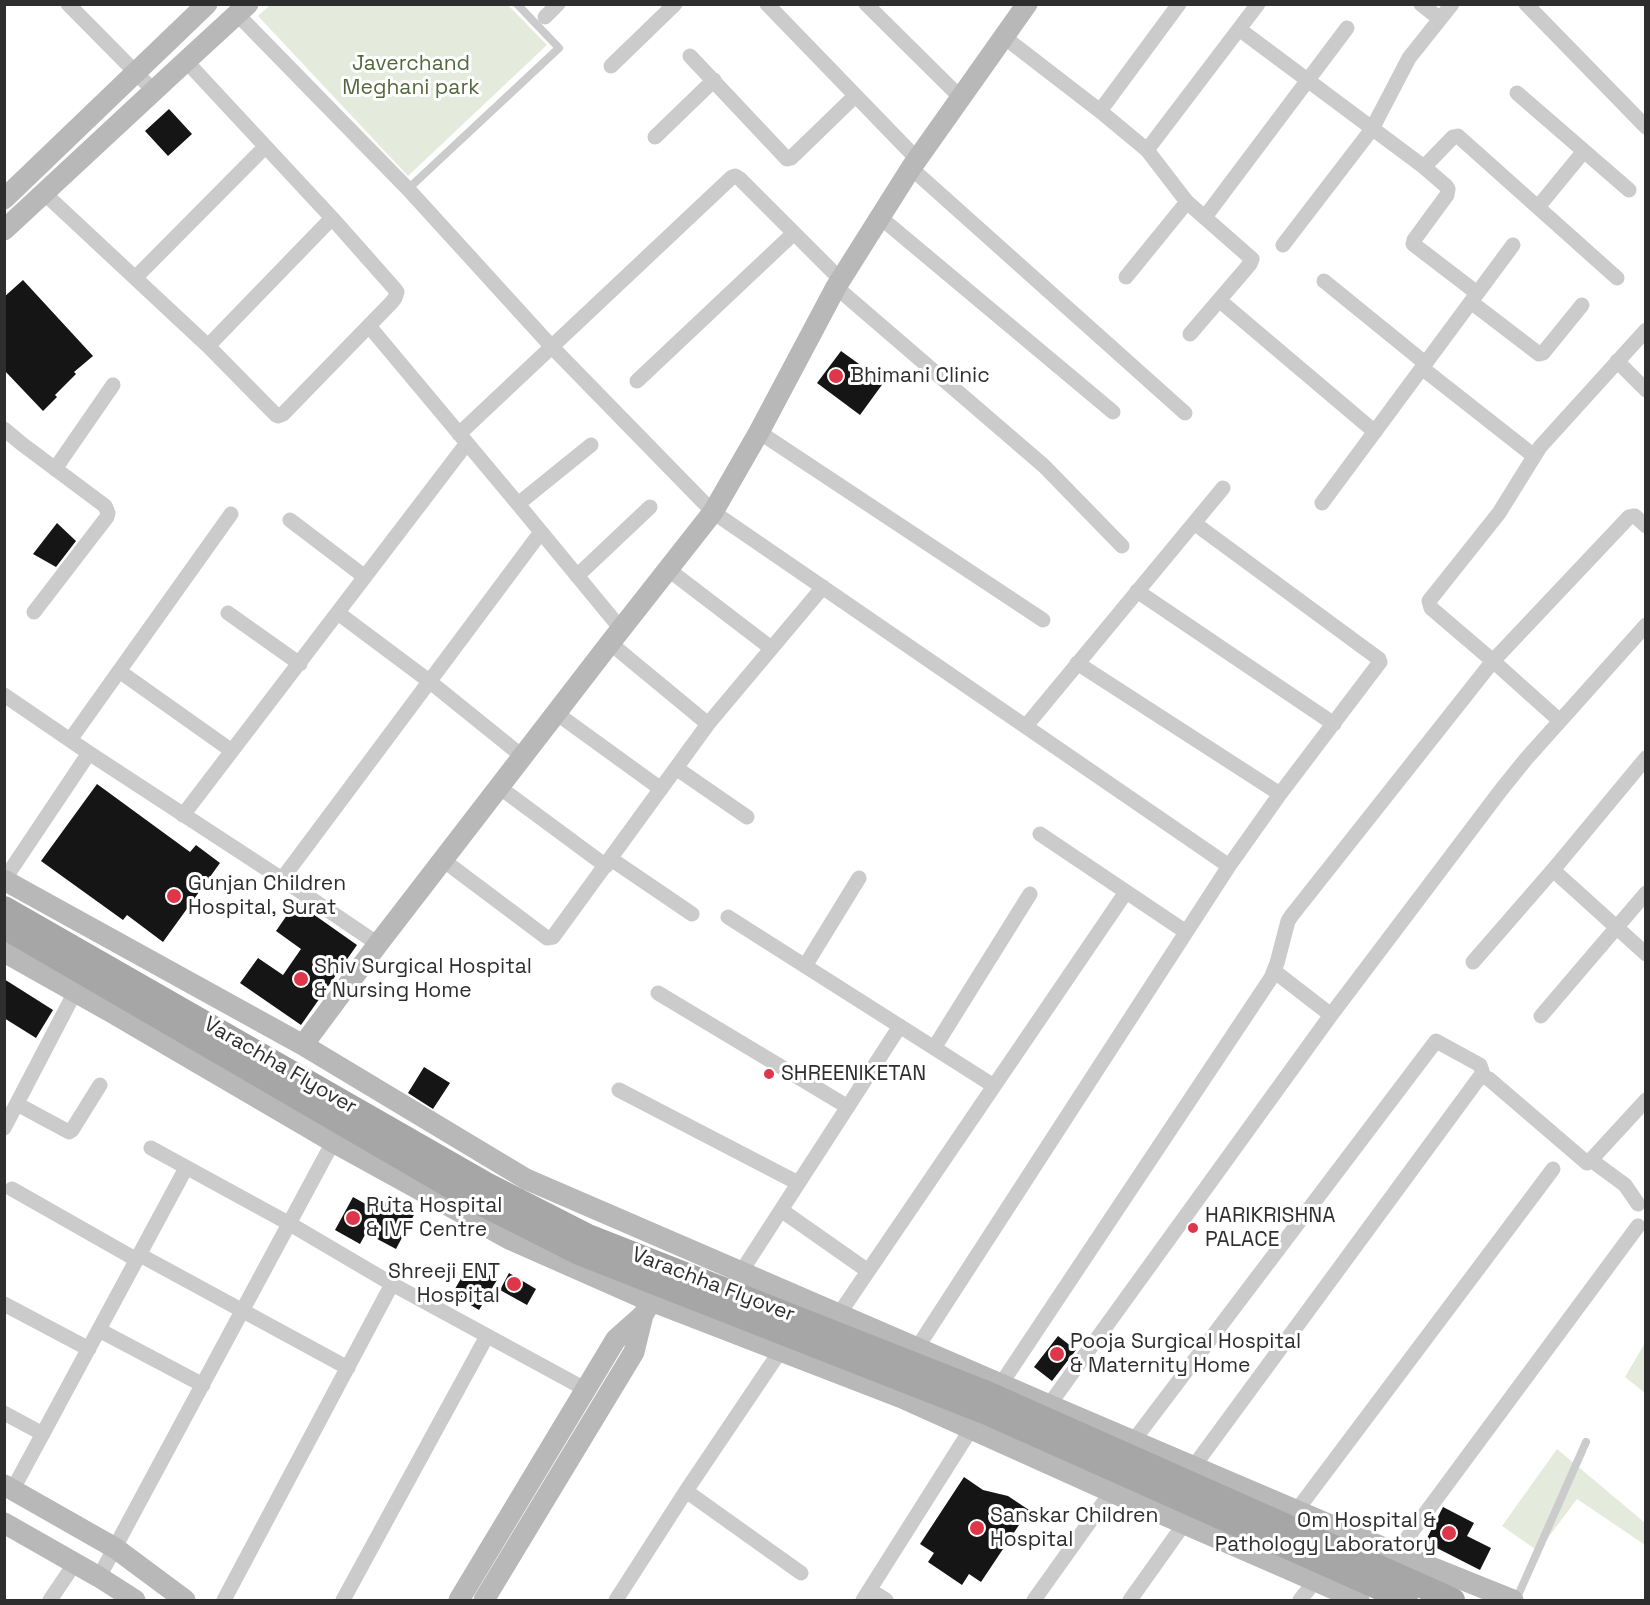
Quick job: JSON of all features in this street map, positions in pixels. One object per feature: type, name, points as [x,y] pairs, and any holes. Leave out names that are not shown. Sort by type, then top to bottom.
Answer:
[{"type":"main road","name":"Varachha Flyover","points":[[4,908],[486,1184],[588,1236],[987,1393],[1453,1600]]},
{"type":"main road","name":"Varachha Flyover","points":[[4,927],[474,1200],[579,1253],[987,1413],[1406,1600]]},
{"type":"street","points":[[68,4],[153,91]]},
{"type":"street","points":[[4,200],[207,4]]},
{"type":"street","points":[[545,17],[558,4]]},
{"type":"street","points":[[611,66],[675,4]]},
{"type":"street","points":[[767,4],[855,96],[914,164],[1185,413]]},
{"type":"street","points":[[866,4],[961,98]]},
{"type":"street","points":[[303,1045],[522,756],[713,512],[759,432],[838,284],[914,164],[1028,4]]},
{"type":"street","points":[[1100,111],[1179,4]]},
{"type":"street","points":[[1148,150],[1258,4]]},
{"type":"street","points":[[1421,4],[1440,19]]},
{"type":"street","points":[[1283,245],[1372,129],[1409,58],[1452,4]]},
{"type":"street","points":[[1526,4],[1646,127]]},
{"type":"street","points":[[4,230],[243,10],[551,346],[713,512],[1229,866]]},
{"type":"street","points":[[1205,217],[1347,28]]},
{"type":"street","points":[[1239,29],[1424,167],[1446,186],[1448,195],[1413,244],[1539,354],[1543,353],[1582,305]]},
{"type":"street","points":[[1005,37],[1148,150],[1187,202],[1252,259],[1190,334]]},
{"type":"street","points":[[690,56],[787,159],[791,159],[855,96]]},
{"type":"street","points":[[44,193],[208,346],[276,415],[281,416],[391,303],[397,292],[332,218],[186,61]]},
{"type":"street","points":[[655,137],[714,80]]},
{"type":"street","points":[[1518,93],[1629,190]]},
{"type":"street","points":[[1424,167],[1453,136],[1458,136],[1617,278]]},
{"type":"street","points":[[135,278],[265,147]]},
{"type":"street","points":[[1538,207],[1584,151]]},
{"type":"street","points":[[183,816],[365,577],[463,439],[551,346],[735,176],[794,234],[838,284],[1044,466],[1122,546]]},
{"type":"street","points":[[1126,277],[1187,202]]},
{"type":"street","points":[[208,346],[332,218]]},
{"type":"street","points":[[881,218],[1113,412]]},
{"type":"street","points":[[637,381],[794,234]]},
{"type":"street","points":[[1322,503],[1513,245]]},
{"type":"street","points":[[1323,281],[1534,456]]},
{"type":"street","points":[[1219,300],[1375,432]]},
{"type":"street","points":[[369,326],[577,576],[615,636],[708,724]]},
{"type":"street","points":[[1560,721],[1431,608],[1429,601],[1499,513],[1534,456],[1646,330]]},
{"type":"street","points":[[1617,361],[1646,390]]},
{"type":"street","points":[[55,469],[113,385]]},
{"type":"street","points":[[4,429],[105,506],[108,513],[34,612]]},
{"type":"street","points":[[759,432],[1043,620]]},
{"type":"street","points":[[518,504],[591,445]]},
{"type":"street","points":[[1026,726],[1223,488]]},
{"type":"street","points":[[577,576],[650,507]]},
{"type":"street","points":[[70,740],[231,514]]},
{"type":"street","points":[[1001,1384],[1274,971],[1286,927],[1292,915],[1493,661],[1629,517],[1635,516],[1646,526]]},
{"type":"street","points":[[290,520],[365,577]]},
{"type":"street","points":[[917,1348],[1229,866],[1280,794],[1380,665],[1380,661],[1194,523]]},
{"type":"street","points":[[282,879],[541,532]]},
{"type":"street","points":[[669,570],[771,648]]},
{"type":"street","points":[[443,860],[547,938],[556,936],[708,724],[823,587]]},
{"type":"street","points":[[1137,591],[1334,724]]},
{"type":"street","points":[[228,613],[300,664]]},
{"type":"street","points":[[338,613],[429,681],[522,756]]},
{"type":"street","points":[[1049,1405],[1331,1015],[1501,790],[1646,625]]},
{"type":"street","points":[[1077,663],[1280,794]]},
{"type":"street","points":[[119,671],[232,751]]},
{"type":"street","points":[[4,695],[378,944]]},
{"type":"street","points":[[556,713],[661,789]]},
{"type":"street","points":[[89,753],[5,880],[303,1045],[526,1179],[1396,1553],[1515,1600]]},
{"type":"street","points":[[1473,962],[1646,758]]},
{"type":"street","points":[[676,768],[747,817]]},
{"type":"street","points":[[499,787],[609,863],[692,915]]},
{"type":"street","points":[[1040,834],[1186,932]]},
{"type":"street","points":[[1553,870],[1646,954]]},
{"type":"street","points":[[805,966],[858,878]]},
{"type":"street","points":[[839,1314],[1126,892]]},
{"type":"street","points":[[1541,1016],[1646,893]]},
{"type":"street","points":[[934,1048],[1030,894]]},
{"type":"street","points":[[728,917],[994,1086]]},
{"type":"street","points":[[4,952],[333,1142],[511,1240],[647,1308],[781,1350],[902,1398],[1359,1600]]},
{"type":"street","points":[[1274,971],[1331,1015]]},
{"type":"street","points":[[4,1128],[75,992]]},
{"type":"street","points":[[658,993],[848,1107]]},
{"type":"street","points":[[741,1272],[900,1026]]},
{"type":"street","points":[[1034,1600],[1111,1492],[1134,1440],[1436,1041],[1480,1065],[1484,1077]]},
{"type":"street","points":[[1194,1466],[1479,1078],[1489,1079],[1587,1163],[1646,1100]]},
{"type":"street","points":[[16,1104],[69,1132],[100,1085]]},
{"type":"street","points":[[619,1090],[798,1183]]},
{"type":"street","points":[[99,1577],[333,1142]]},
{"type":"street","points":[[151,1148],[290,1224],[392,1284],[585,1389]]},
{"type":"street","points":[[1591,1160],[1625,1185],[1638,1204]]},
{"type":"street","points":[[185,1600],[115,1548],[9,1487],[43,1434],[186,1168]]},
{"type":"street","points":[[1297,1510],[1553,1168]]},
{"type":"street","points":[[12,1189],[348,1368]]},
{"type":"street","points":[[781,1210],[868,1271]]},
{"type":"street","points":[[1396,1553],[1638,1226]]},
{"type":"street","points":[[484,1600],[634,1352],[647,1308],[681,1246]]},
{"type":"street","points":[[224,1600],[392,1284]]},
{"type":"street","points":[[4,1304],[89,1349]]},
{"type":"street","points":[[459,1600],[616,1340],[647,1308]]},
{"type":"street","points":[[99,1330],[203,1385]]},
{"type":"street","points":[[343,1600],[487,1336]]},
{"type":"street","points":[[616,1600],[781,1350]]},
{"type":"street","points":[[4,1413],[43,1434]]},
{"type":"street","points":[[886,1600],[867,1595],[972,1429]]},
{"type":"street","points":[[686,1491],[801,1573]]},
{"type":"street","points":[[4,1523],[135,1600]]},
{"type":"street","points":[[1130,1600],[1184,1524]]},
{"type":"street","points":[[50,1600],[75,1563]]},
{"type":"street","points":[[1300,1600],[1315,1581]]},
{"type":"lane","points":[[408,189],[559,48],[517,4]]},
{"type":"lane","points":[[1515,1600],[1586,1442]]},
{"type":"green space","name":"Javerchand Meghani park","points":[[271,4],[508,5],[547,45],[408,176],[258,16]]},
{"type":"green space","points":[[1645,1343],[1646,1393],[1625,1377]]},
{"type":"green space","points":[[1557,1449],[1645,1521],[1645,1545],[1577,1499],[1538,1551],[1502,1526]]},
{"type":"building","points":[[169,109],[192,134],[168,156],[145,131]]},
{"type":"building","points":[[23,280],[93,356],[74,372],[76,374],[43,411],[4,370],[4,297]]},
{"type":"building","points":[[841,351],[884,382],[860,415],[817,383]]},
{"type":"building","points":[[57,523],[76,541],[56,567],[33,554]]},
{"type":"building","points":[[97,784],[190,852],[196,845],[220,863],[163,942],[127,915],[123,920],[41,861]]},
{"type":"building","points":[[296,902],[357,945],[301,1025],[240,983],[258,958],[283,975],[301,949],[276,931]]},
{"type":"building","points":[[4,979],[53,1010],[36,1038],[4,1018]]},
{"type":"building","points":[[424,1067],[450,1083],[433,1109],[408,1093]]},
{"type":"building","points":[[389,1196],[416,1211],[396,1249],[366,1233],[360,1244],[335,1230],[353,1197],[380,1212]]},
{"type":"building","points":[[470,1263],[497,1280],[479,1310],[452,1294]]},
{"type":"building","points":[[509,1273],[536,1289],[527,1305],[500,1290]]},
{"type":"building","points":[[1058,1336],[1076,1350],[1052,1381],[1034,1367]]},
{"type":"building","points":[[964,1477],[983,1490],[1008,1496],[1029,1510],[981,1582],[969,1574],[962,1585],[928,1562],[934,1553],[920,1544]]},
{"type":"building","points":[[1443,1507],[1474,1523],[1467,1536],[1491,1548],[1480,1570],[1425,1542]]},
{"type":"place","name":"Bhimani Clinic","points":[[836,376]]},
{"type":"place","name":"Gunjan Children Hospital, Surat","points":[[174,896]]},
{"type":"place","name":"Shiv Surgical Hospital & Nursing Home","points":[[301,979]]},
{"type":"place","name":"SHREENIKETAN","points":[[769,1074]]},
{"type":"place","name":"Ruta Hospital & IVF Centre","points":[[353,1218]]},
{"type":"place","name":"HARIKRISHNA PALACE","points":[[1193,1228]]},
{"type":"place","name":"Shreeji ENT Hospital","points":[[514,1284]]},
{"type":"place","name":"Pooja Surgical Hospital & Maternity Home","points":[[1057,1354]]},
{"type":"place","name":"Sanskar Children Hospital","points":[[977,1528]]},
{"type":"place","name":"Om Hospital & Pathology Laboratory","points":[[1449,1533]]}]
